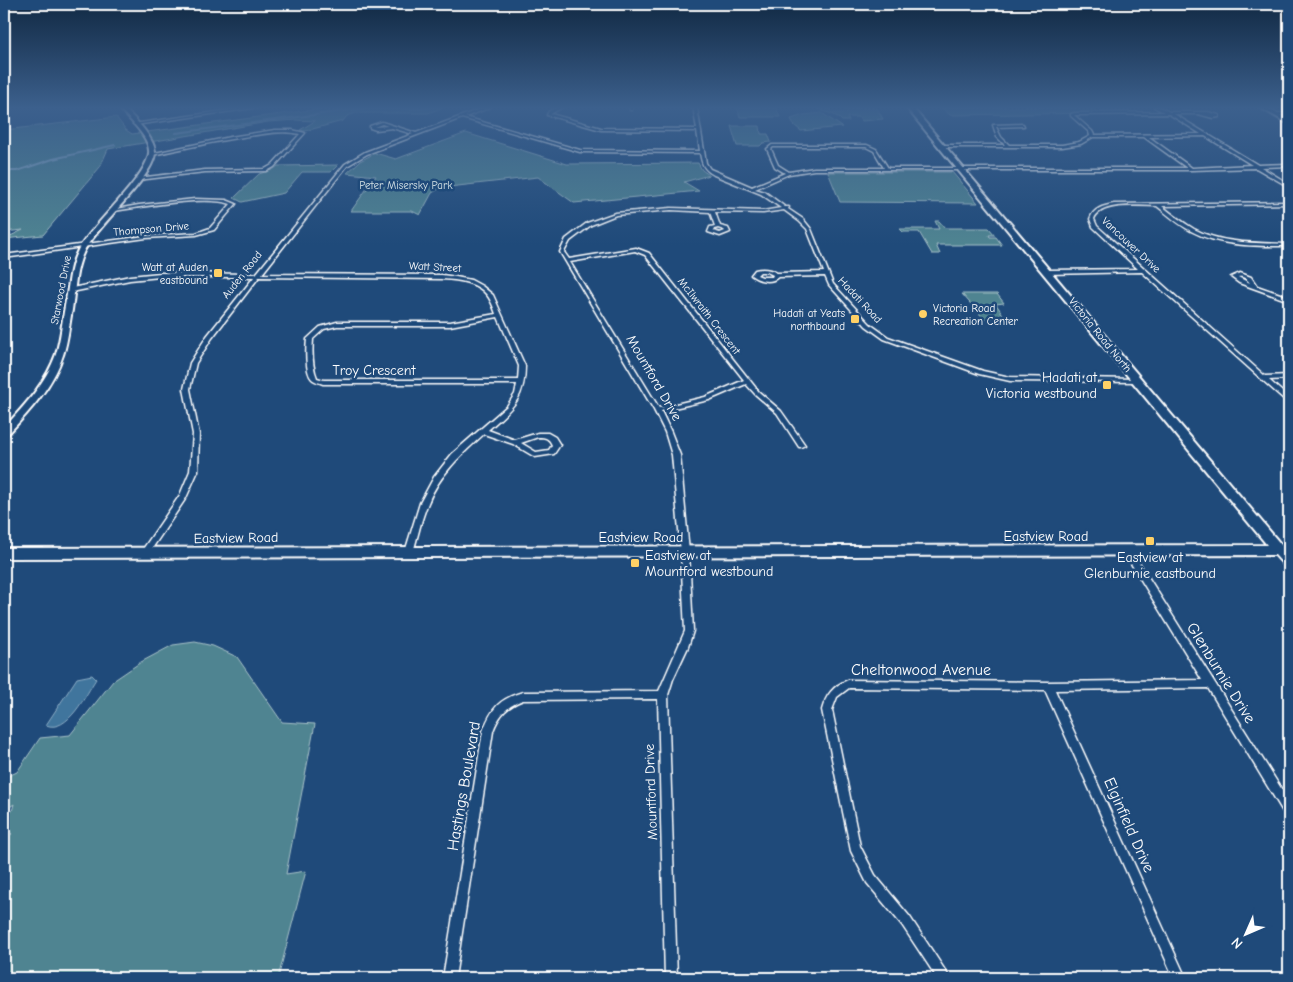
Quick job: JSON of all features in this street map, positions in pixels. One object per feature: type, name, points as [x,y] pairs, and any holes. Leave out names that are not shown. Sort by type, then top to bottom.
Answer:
[{"type":"main road","name":"Victoria Road North","points":[[948,153],[1289,563]]},
{"type":"main road","name":"Eastview Road","points":[[4,553],[1279,550]]},
{"type":"street","points":[[152,154],[159,153]]},
{"type":"street","points":[[138,179],[205,171],[266,170],[273,166],[285,153]]},
{"type":"street","name":"Auden Road","points":[[144,554],[182,496],[194,471],[196,434],[187,389],[193,362],[209,337],[256,276],[346,165],[366,153]]},
{"type":"street","name":"Hadati Road","points":[[703,153],[704,163],[708,170],[725,179],[753,188],[787,208],[807,225],[831,284],[868,325],[886,338],[981,373],[1026,381],[1137,380]]},
{"type":"street","points":[[771,153],[776,166],[788,173]]},
{"type":"street","points":[[877,153],[886,168]]},
{"type":"street","points":[[1169,153],[1191,169]]},
{"type":"street","points":[[1235,153],[1289,186]]},
{"type":"street","name":"Starwood Drive","points":[[4,433],[27,408],[52,372],[61,348],[77,265],[84,246],[138,179],[149,164],[152,154]]},
{"type":"street","points":[[753,188],[788,173],[814,169],[1191,169],[1289,165]]},
{"type":"street","name":"Thompson Drive","points":[[84,246],[146,237],[202,233],[212,229],[234,204],[223,201],[190,201],[112,210]]},
{"type":"street","name":"Vancouver Drive","points":[[1289,203],[1114,204],[1098,209],[1092,219],[1094,227],[1289,401]]},
{"type":"street","points":[[1157,204],[1181,223],[1204,234],[1238,243],[1289,245]]},
{"type":"street","points":[[567,261],[562,252],[565,243],[589,224],[616,214],[671,209],[762,212],[787,208]]},
{"type":"street","points":[[712,210],[718,227]]},
{"type":"street","points":[[4,257],[84,246]]},
{"type":"street","name":"McIlwraith Crescent","points":[[567,261],[626,250],[643,251],[746,381]]},
{"type":"street","name":"Mountford Drive","points":[[567,261],[657,410],[668,432],[676,455],[685,552],[689,631],[686,643],[665,684],[663,695],[671,978]]},
{"type":"street","points":[[1048,272],[1143,270]]},
{"type":"street","points":[[776,275],[826,274]]},
{"type":"street","name":"Watt Street","points":[[72,290],[145,276],[458,278],[479,285],[491,296],[522,366],[521,382]]},
{"type":"street","points":[[1255,287],[1289,299]]},
{"type":"street","name":"Troy Crescent","points":[[500,315],[450,324],[337,324],[322,328],[310,338],[312,374],[316,379],[323,382],[521,382]]},
{"type":"street","points":[[1264,378],[1289,377]]},
{"type":"street","points":[[657,410],[707,399],[746,381],[757,394],[779,412],[801,445]]},
{"type":"street","points":[[409,552],[424,503],[437,479],[455,456],[509,407],[518,394],[521,382]]},
{"type":"street","points":[[483,431],[514,442],[535,455],[551,452],[556,444],[552,438],[543,434],[514,442]]},
{"type":"street","name":"Glenburnie Drive","points":[[1127,550],[1289,811]]},
{"type":"street","name":"Cheltonwood Avenue","points":[[944,978],[906,921],[871,879],[855,847],[827,710],[829,700],[836,690],[848,684],[1048,686],[1209,684]]},
{"type":"street","name":"Elginfield Drive","points":[[1048,686],[1180,978]]},
{"type":"street","name":"Hastings Boulevard","points":[[449,978],[488,731],[493,716],[511,699],[523,696],[663,695]]},
{"type":"green space","points":[[4,153],[106,153],[100,167],[43,235],[4,239],[23,230],[4,232]]},
{"type":"green space","name":"Peter Misersky Park","points":[[375,153],[396,159],[413,153],[531,153],[567,164],[698,163],[702,170],[709,175],[684,182],[699,191],[574,203],[538,177],[440,188],[432,193],[420,215],[412,211],[351,211],[376,176],[347,173],[360,161]]},
{"type":"green space","points":[[338,165],[331,172],[302,172],[284,193],[242,202],[234,198],[259,174],[278,166]]},
{"type":"green space","points":[[828,172],[952,172],[978,203],[840,202]]},
{"type":"green space","points":[[935,221],[939,221],[945,228],[989,228],[995,235],[989,235],[990,237],[996,237],[1002,245],[936,245],[940,254],[932,254],[919,232],[903,232],[900,229],[939,229]]},
{"type":"green space","points":[[962,294],[997,294],[1004,303],[996,304],[1004,316],[985,320]]},
{"type":"green space","points":[[195,642],[213,646],[237,657],[282,722],[315,724],[286,874],[306,871],[278,978],[4,978],[4,839],[12,834],[10,832],[4,834],[4,818],[12,811],[14,804],[4,811],[4,778],[17,772],[40,738],[70,735],[113,681],[141,662],[173,645]]},
{"type":"water","points":[[92,675],[96,679],[76,711],[62,724],[46,725],[77,678]]},
{"type":"waterway","points":[[4,171],[17,171],[53,159],[80,153]]},
{"type":"place","name":"Watt at Auden eastbound","points":[[218,273]]},
{"type":"place","name":"Victoria Road Recreation Center","points":[[923,314]]},
{"type":"place","name":"Hadati at Yeats northbound","points":[[855,319]]},
{"type":"place","name":"Hadati at Victoria westbound","points":[[1107,385]]},
{"type":"place","name":"Eastview at Glenburnie eastbound","points":[[1150,541]]},
{"type":"place","name":"Eastview at Mountford westbound","points":[[635,563]]}]
